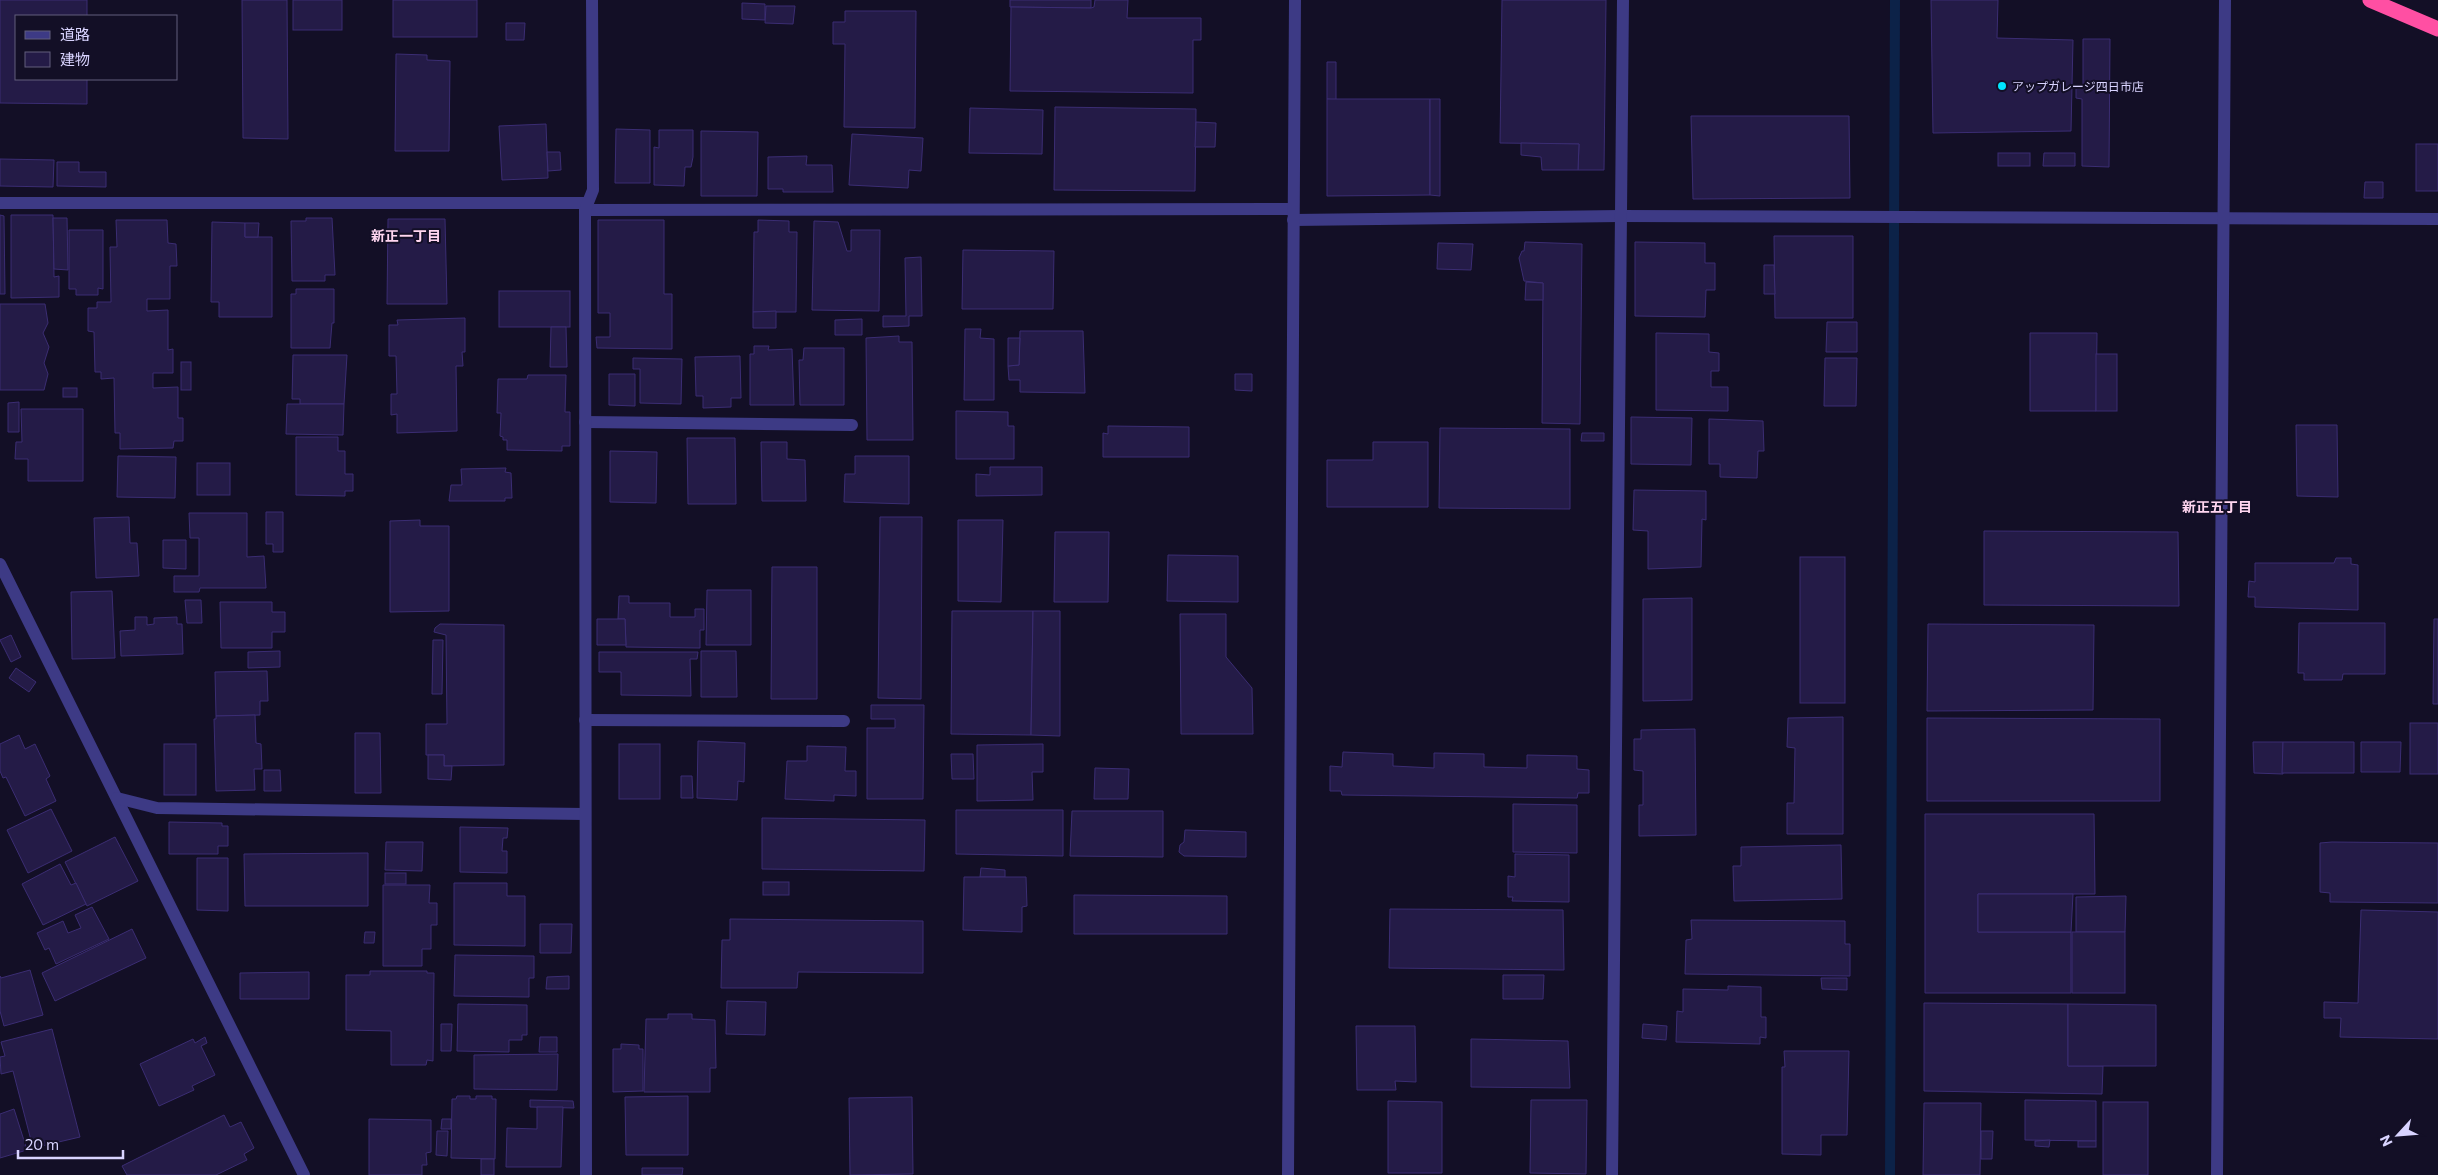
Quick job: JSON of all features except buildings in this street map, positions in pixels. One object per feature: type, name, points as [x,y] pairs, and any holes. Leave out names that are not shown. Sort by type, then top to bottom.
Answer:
[{"type":"highway","points":[[2370,0],[2438,29]]},
{"type":"street","points":[[586,1175],[586,207],[593,190],[592,0]]},
{"type":"street","points":[[1288,1175],[1295,0]]},
{"type":"street","points":[[1612,1175],[1623,0]]},
{"type":"street","points":[[2216,1175],[2222,218],[2226,0]]},
{"type":"street","points":[[0,202],[1293,215],[2438,218]]},
{"type":"street","points":[[585,422],[852,425]]},
{"type":"street","points":[[0,564],[304,1175]]},
{"type":"street","points":[[585,720],[844,721]]},
{"type":"street","points":[[117,798],[157,808],[585,814]]},
{"type":"waterway","points":[[1890,1175],[1895,0]]},
{"type":"place","name":"アップガレージ四日市店","points":[[2002,86]]},
{"type":"district","name":"新正一丁目","points":[[406,235]]},
{"type":"district","name":"新正五丁目","points":[[2217,506]]}]
